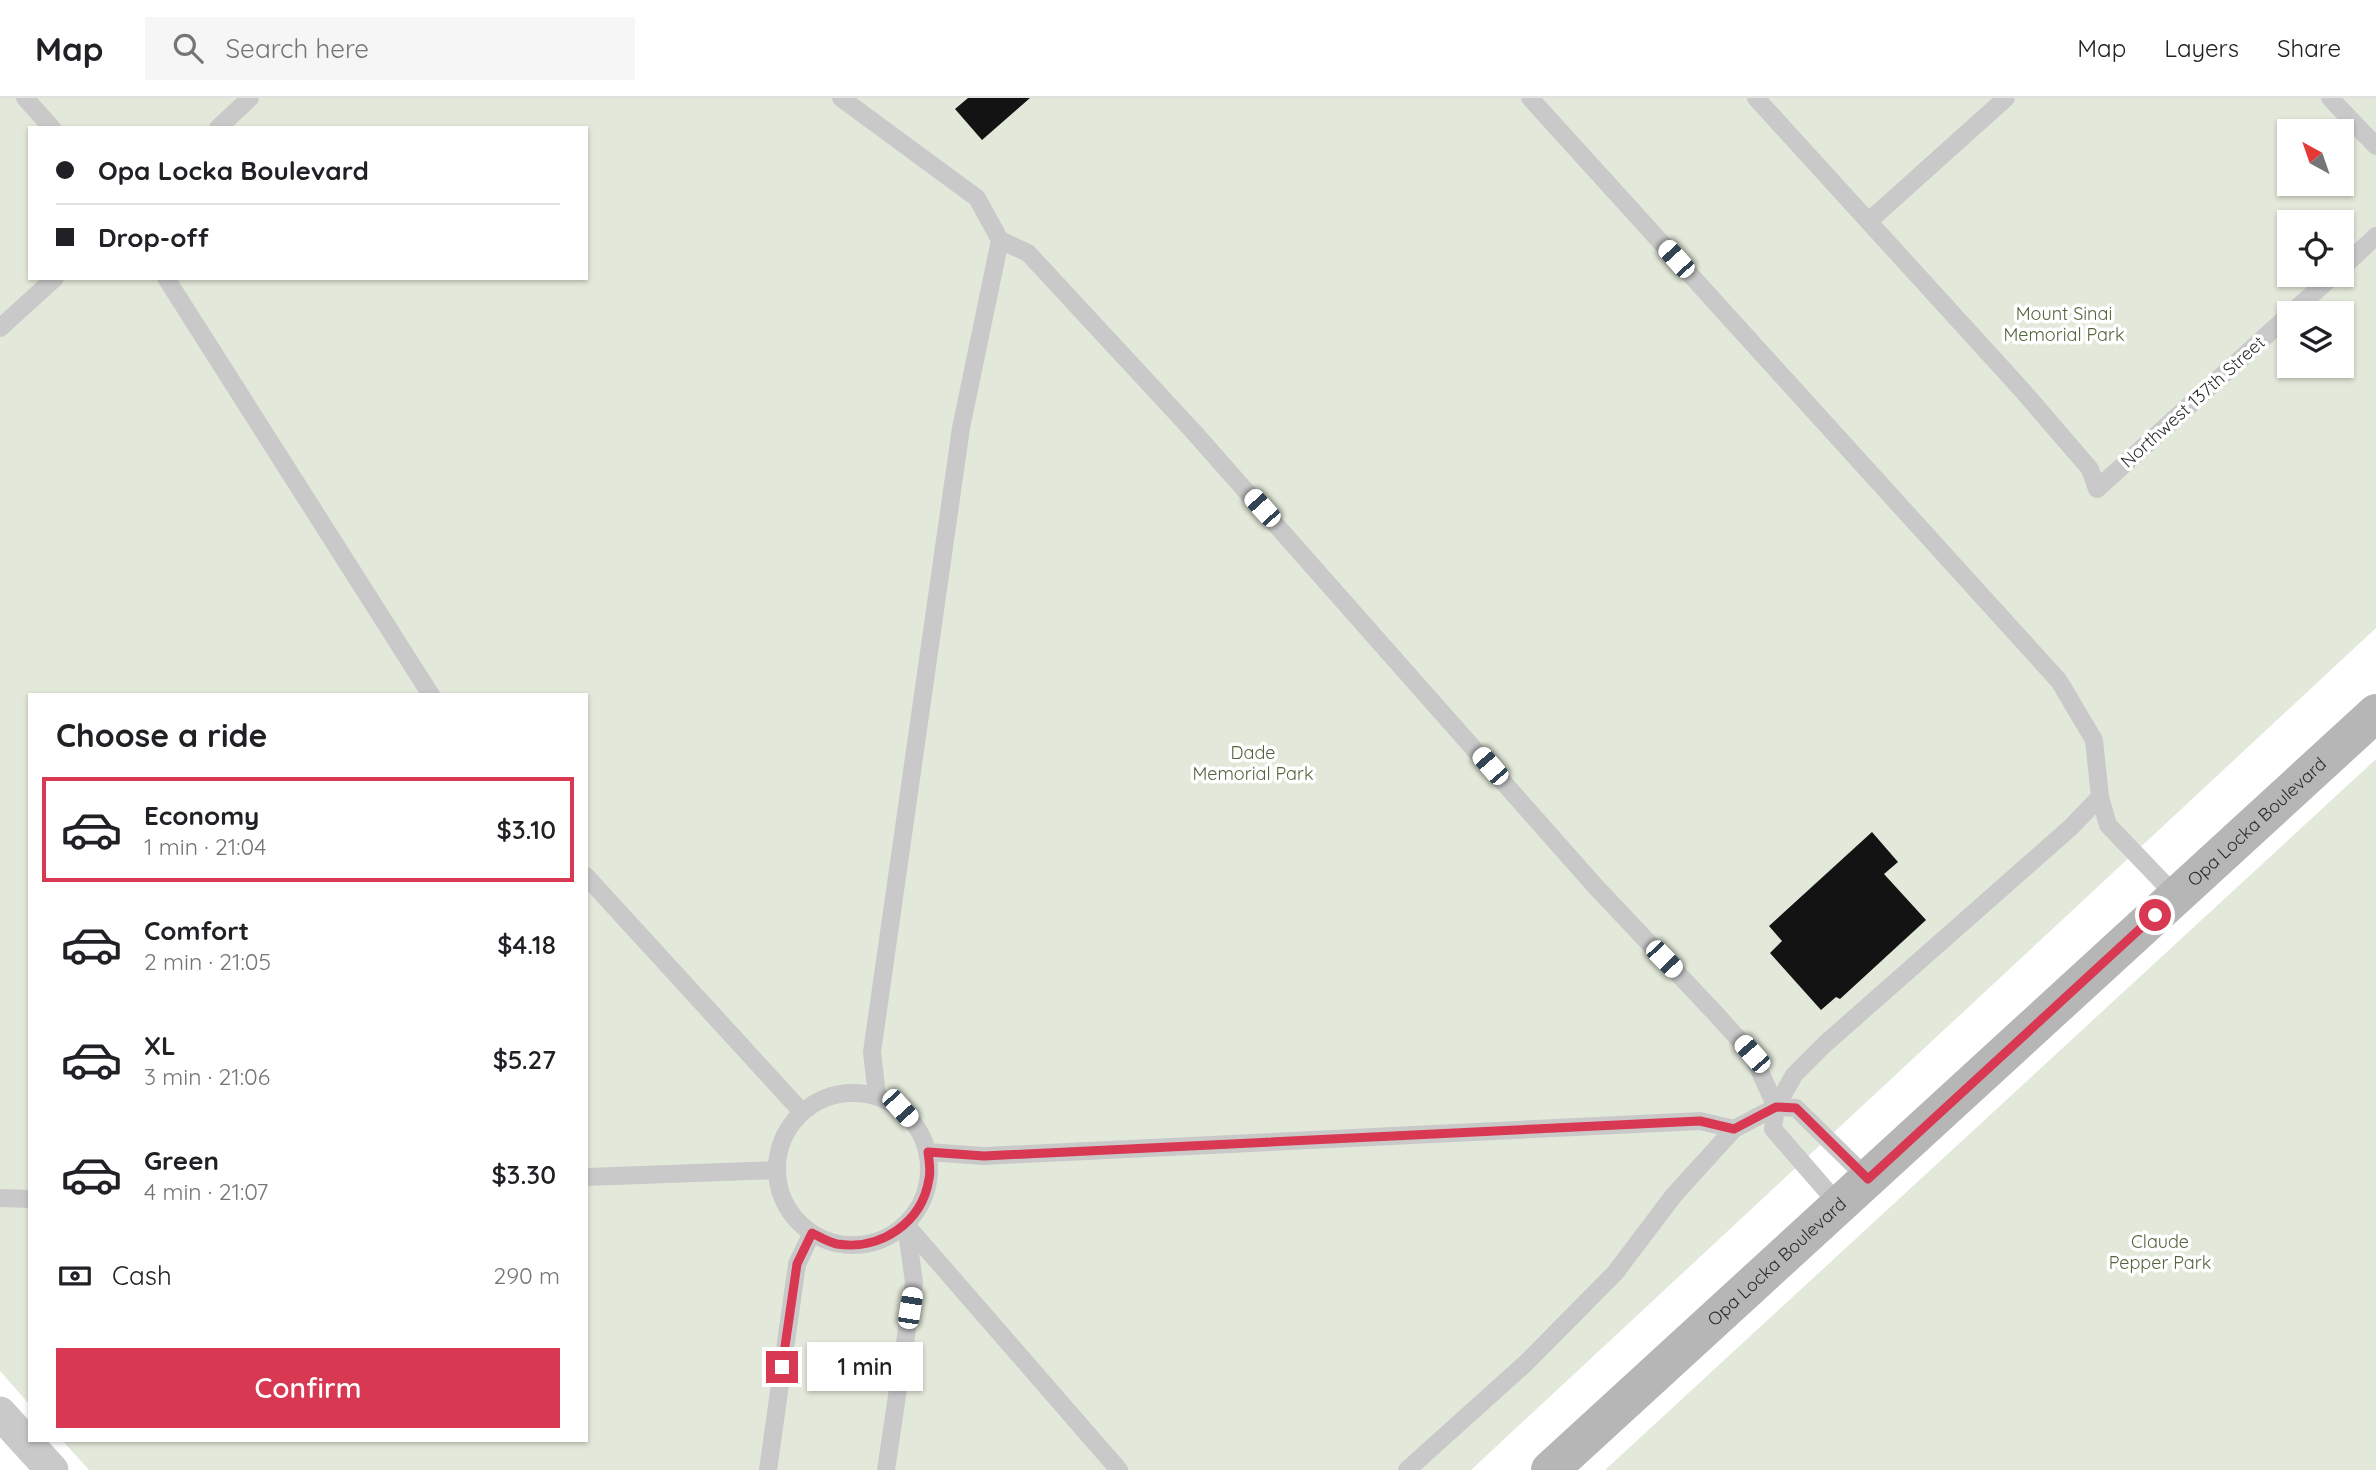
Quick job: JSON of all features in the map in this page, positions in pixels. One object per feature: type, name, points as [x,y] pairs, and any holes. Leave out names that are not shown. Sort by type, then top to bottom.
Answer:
[{"type":"main road","name":"Opa Locka Boulevard","points":[[1550,1470],[2376,713]]},
{"type":"street","points":[[0,1413],[52,1470]]},
{"type":"lane","points":[[25,98],[50,126]]},
{"type":"lane","points":[[220,126],[250,98]]},
{"type":"lane","points":[[841,98],[977,198],[1000,240],[1028,253],[1065,292],[1348,604],[1596,887],[1752,1054],[1776,1107]]},
{"type":"lane","points":[[1530,98],[2059,681],[2094,740],[2100,797],[2108,825],[2176,896]]},
{"type":"lane","points":[[1756,98],[1869,222],[2006,98]]},
{"type":"lane","points":[[2330,98],[2376,146]]},
{"type":"lane","name":"Northwest 137th Street","points":[[1869,222],[2090,469],[2097,489],[2277,326]]},
{"type":"lane","points":[[2354,257],[2376,236]]},
{"type":"lane","points":[[877,1096],[872,1052],[961,428],[1000,240]]},
{"type":"lane","points":[[0,328],[53,280]]},
{"type":"lane","points":[[167,280],[430,693]]},
{"type":"lane","name":"Northwest 137th Street","points":[[2305,301],[2320,287]]},
{"type":"lane","points":[[1839,1205],[1773,1129],[1776,1107],[1794,1075],[1825,1044],[2070,828],[2100,797]]},
{"type":"lane","points":[[588,878],[802,1112]]},
{"type":"lane","points":[[850,1093],[877,1096],[900,1108],[918,1128],[928,1152],[929,1178],[921,1204],[906,1225],[884,1239],[860,1245],[835,1244],[812,1233],[793,1217],[780,1195],[776,1170],[779,1149],[788,1129],[802,1112],[824,1098],[850,1093]]},
{"type":"lane","points":[[1407,1470],[1526,1363],[1615,1273],[1674,1195],[1734,1129],[1776,1107],[1796,1108],[1868,1179]]},
{"type":"lane","points":[[928,1152],[984,1156],[1700,1121],[1734,1129]]},
{"type":"lane","points":[[588,1177],[776,1170]]},
{"type":"lane","points":[[0,1198],[28,1199]]},
{"type":"lane","points":[[886,1470],[914,1282],[906,1225]]},
{"type":"lane","points":[[906,1225],[1119,1470]]},
{"type":"lane","points":[[768,1470],[797,1264],[812,1233]]},
{"type":"green space","name":"Dade Memorial Park","points":[[0,98],[2376,98],[2376,628],[1471,1470],[89,1470],[64,1442],[588,1442],[588,693],[28,693],[28,1403],[0,1371]]},
{"type":"green space","name":"Claude Pepper Park","points":[[2376,759],[2376,1470],[1605,1470]]},
{"type":"building","points":[[968,98],[1030,98],[982,140],[955,109]]},
{"type":"building","points":[[1872,832],[1898,862],[1884,874],[1926,920],[1840,999],[1836,997],[1821,1010],[1770,953],[1782,941],[1769,926]]},
{"type":"route","points":[[782,1367],[797,1264],[812,1233],[835,1244],[860,1245],[884,1239],[906,1225],[921,1204],[929,1178],[928,1152],[984,1156],[1700,1121],[1734,1129],[1776,1107],[1796,1108],[1868,1179],[2155,915]]},
{"type":"park label","name":"Mount Sinai Memorial Park","points":[[2064,324]]}]
